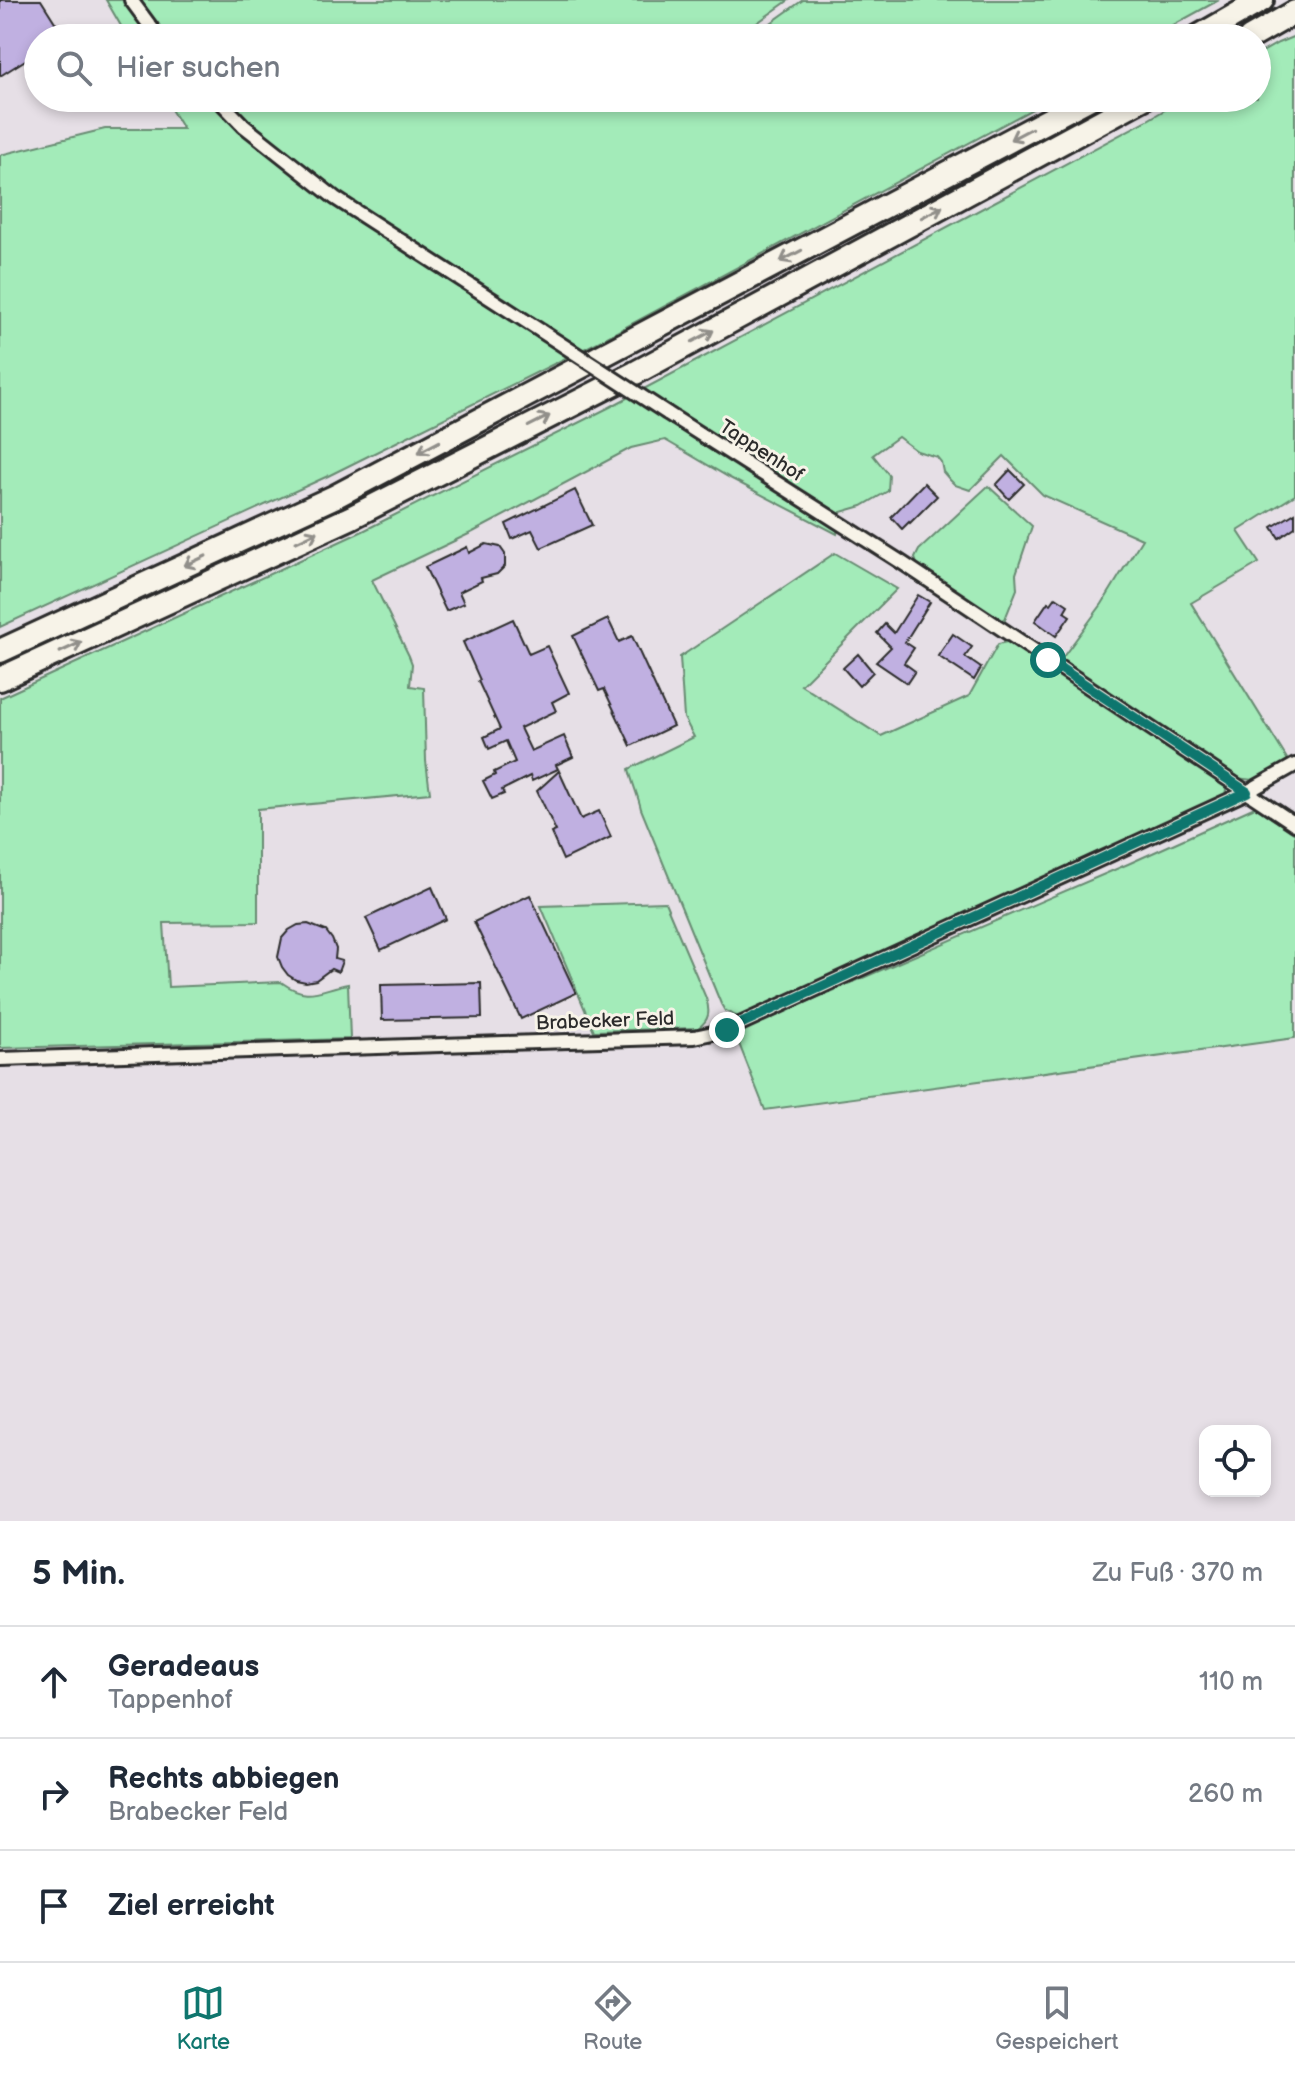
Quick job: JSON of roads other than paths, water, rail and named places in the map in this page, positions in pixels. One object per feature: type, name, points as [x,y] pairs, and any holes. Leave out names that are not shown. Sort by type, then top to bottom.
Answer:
[{"type":"highway","points":[[1220,24],[1262,0]]},
{"type":"highway","points":[[1271,26],[1295,12]]},
{"type":"highway","points":[[0,651],[336,496],[1063,112]]},
{"type":"highway","points":[[0,679],[380,503],[635,373],[1118,112]]},
{"type":"street","points":[[131,0],[149,24]]},
{"type":"street","name":"Tappenhof","points":[[230,112],[335,198],[897,560],[1295,824]]},
{"type":"street","name":"Brabecker Feld","points":[[0,1059],[694,1037],[727,1030],[1247,792],[1295,765]]}]
